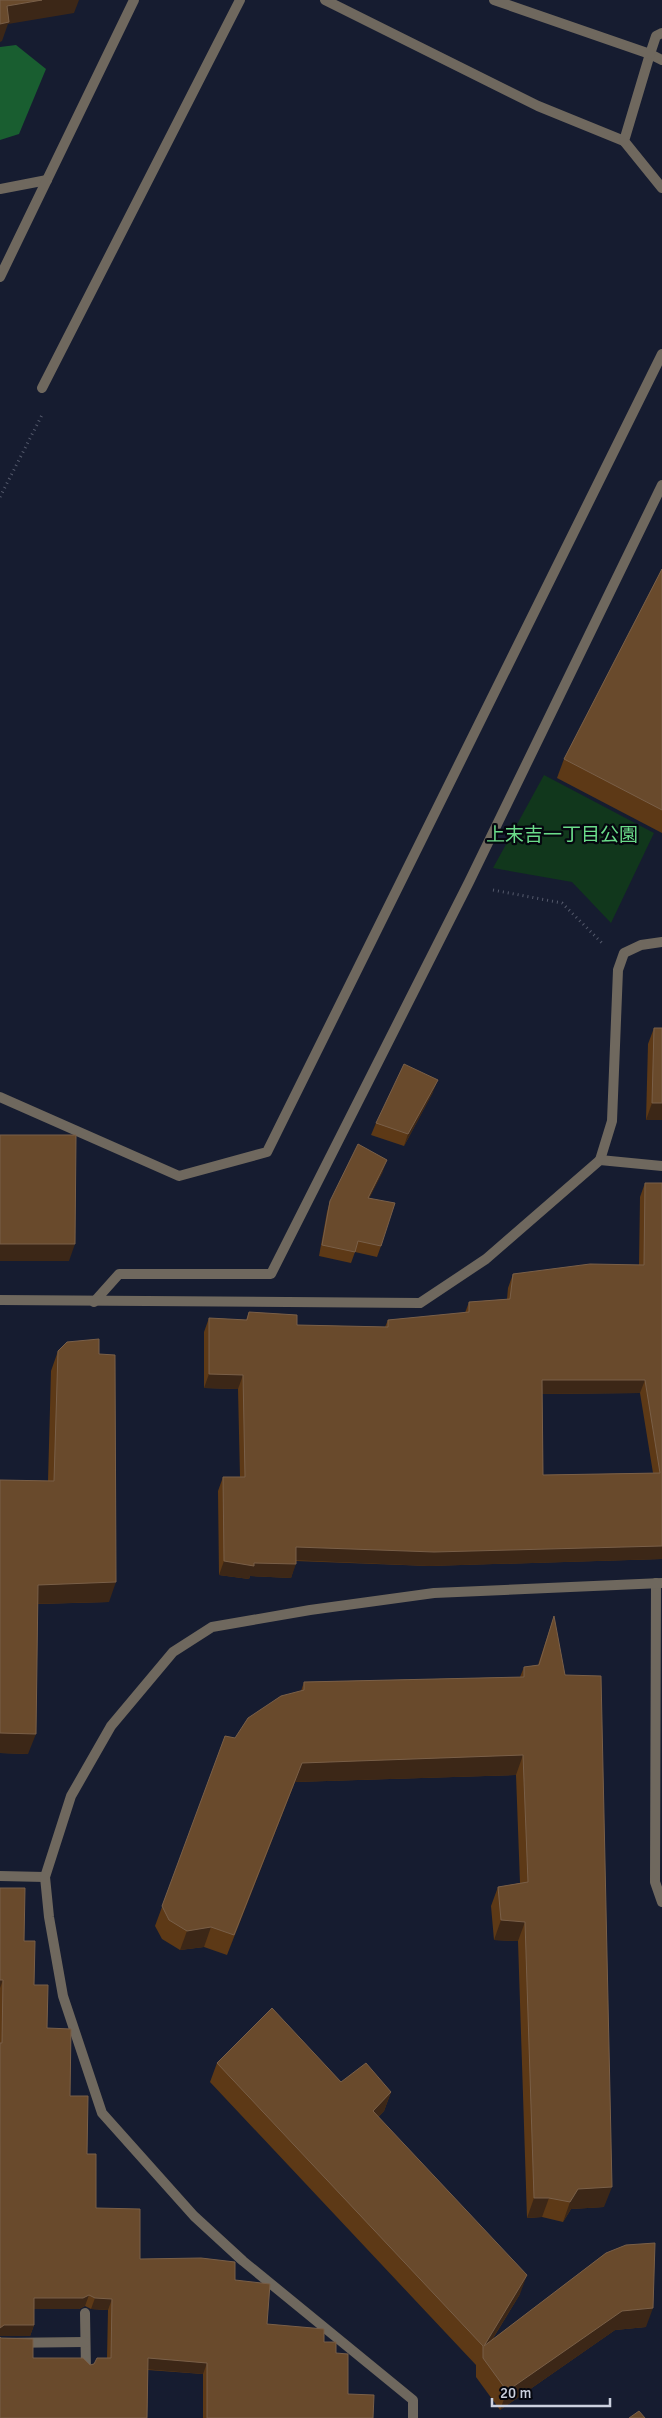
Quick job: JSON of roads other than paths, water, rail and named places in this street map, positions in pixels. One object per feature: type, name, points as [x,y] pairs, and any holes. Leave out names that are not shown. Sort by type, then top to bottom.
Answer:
[{"type":"street","points":[[0,277],[134,0]]},
{"type":"street","points":[[42,388],[240,0]]},
{"type":"street","points":[[326,0],[538,106],[624,141],[662,188]]},
{"type":"street","points":[[494,0],[650,54],[662,60]]},
{"type":"street","points":[[624,141],[656,36],[662,32]]},
{"type":"street","points":[[0,189],[47,180]]},
{"type":"street","points":[[0,1097],[179,1176],[267,1152],[662,354]]},
{"type":"street","points":[[94,1302],[119,1274],[271,1274],[473,873],[662,485]]},
{"type":"street","points":[[0,1300],[420,1303],[486,1259],[600,1160],[612,1121],[618,970],[624,952],[641,945],[662,942]]},
{"type":"street","points":[[600,1160],[662,1166]]},
{"type":"street","points":[[413,2418],[413,2400],[243,2261],[194,2216],[102,2113],[63,1996],[49,1917],[46,1877],[72,1796],[111,1726],[173,1652],[212,1627],[310,1610],[434,1593],[659,1583],[656,1882],[662,1902]]},
{"type":"street","points":[[0,1876],[46,1877]]},
{"type":"street","points":[[85,2313],[86,2369]]},
{"type":"street","points":[[0,2343],[85,2342]]},
{"type":"park label","name":"上末吉一丁目公園","points":[[562,835]]}]
